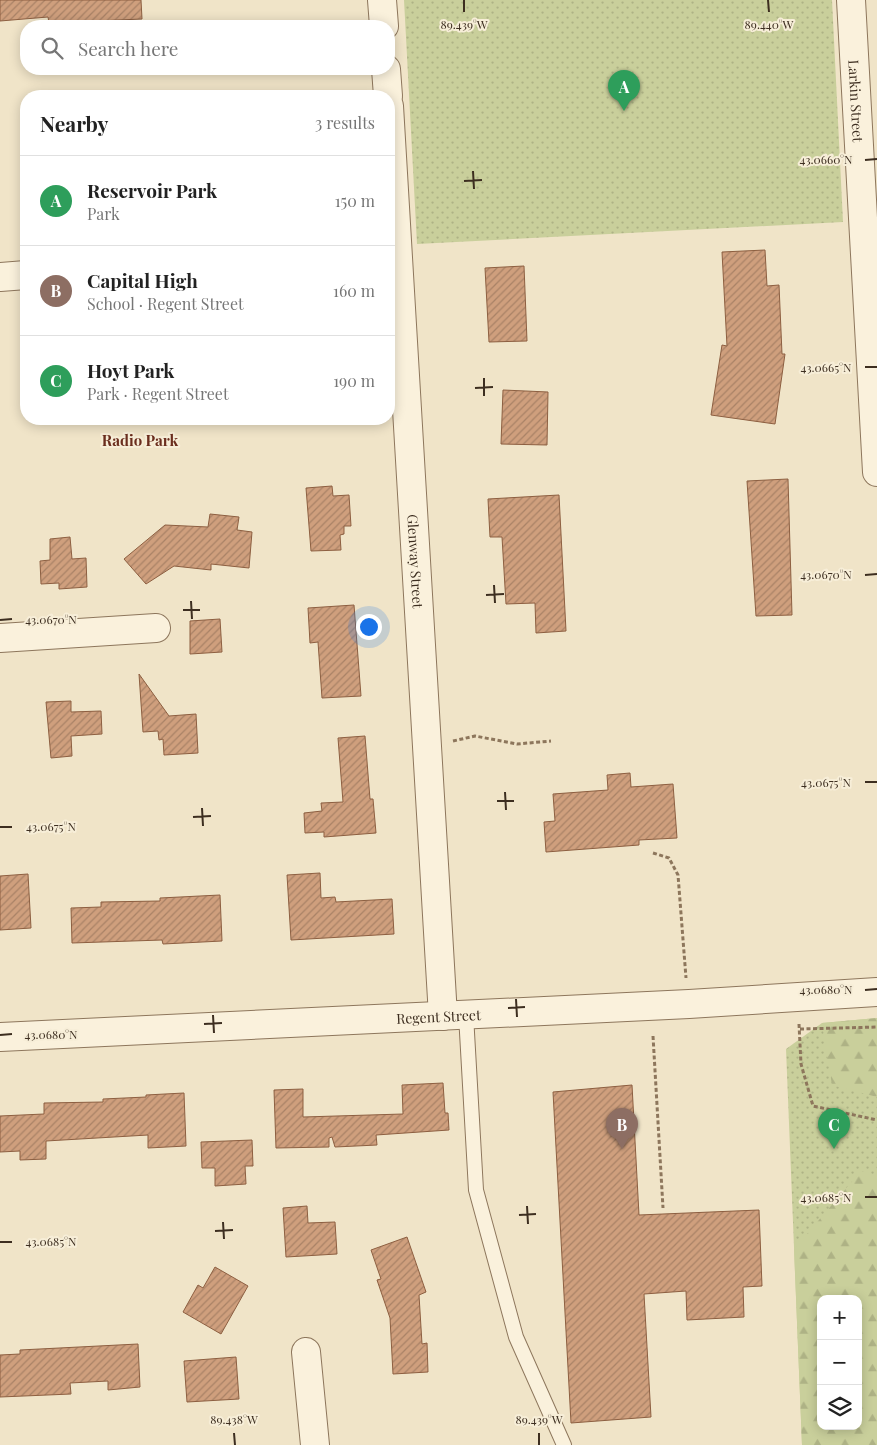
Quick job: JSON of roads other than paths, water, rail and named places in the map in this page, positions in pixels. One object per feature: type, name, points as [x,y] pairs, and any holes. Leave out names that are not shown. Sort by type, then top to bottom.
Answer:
[{"type":"street","points":[[382,0],[384,20]]},
{"type":"street","name":"Larkin Street","points":[[851,0],[872,294],[877,472]]},
{"type":"street","points":[[386,75],[388,90]]},
{"type":"street","points":[[0,276],[20,275]]},
{"type":"street","name":"Glenway Street","points":[[395,282],[428,749],[454,1016]]},
{"type":"street","points":[[0,638],[156,628]]},
{"type":"street","name":"Regent Street","points":[[0,1037],[689,1004],[877,992]]},
{"type":"street","points":[[306,1352],[315,1445]]},
{"type":"lane","points":[[454,1016],[476,1190],[516,1338],[564,1445]]},
{"type":"place","name":"Reservoir Park","points":[[624,111]]},
{"type":"place","name":"Capital High","points":[[622,1149]]},
{"type":"place","name":"Hoyt Park","points":[[834,1149]]},
{"type":"district","name":"Radio Park","points":[[140,440]]}]
